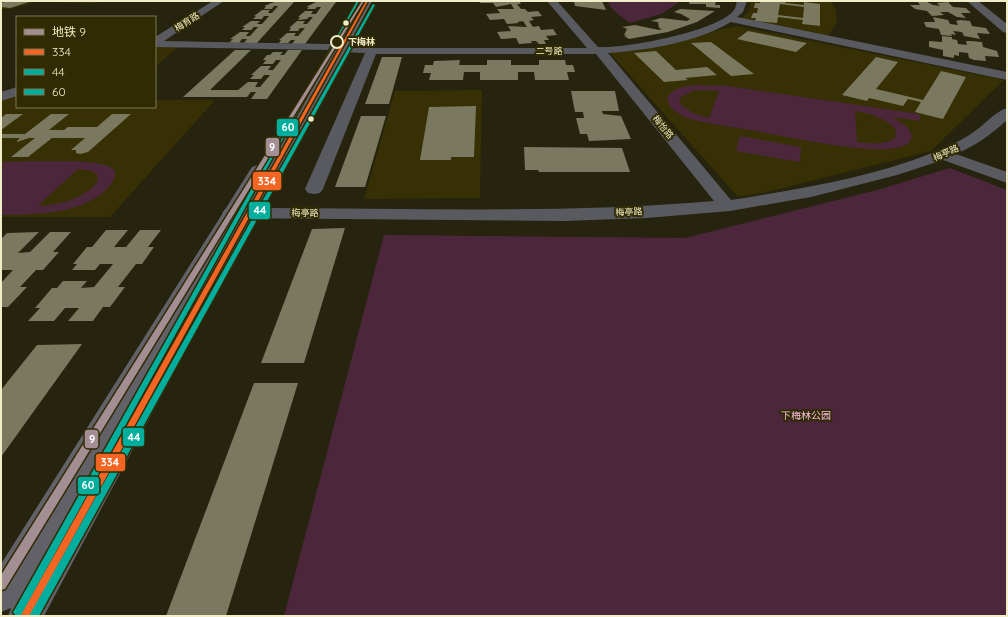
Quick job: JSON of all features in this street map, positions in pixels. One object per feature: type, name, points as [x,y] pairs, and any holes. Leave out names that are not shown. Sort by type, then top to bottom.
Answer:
[{"type":"main road","points":[[335,48],[356,1]]},
{"type":"main road","points":[[25,616],[240,213],[335,48],[367,1]]},
{"type":"main road","points":[[1,595],[240,213]]},
{"type":"street","name":"梅育路","points":[[156,42],[219,1]]},
{"type":"street","name":"梅怡路","points":[[552,1],[597,50],[726,205]]},
{"type":"street","name":"二号路","points":[[156,43],[372,50],[597,50],[653,44],[697,33],[730,19],[738,12],[742,6],[742,1]]},
{"type":"street","points":[[972,1],[997,20],[1007,30]]},
{"type":"street","points":[[730,19],[1007,76]]},
{"type":"street","points":[[314,189],[372,50]]},
{"type":"street","points":[[1,97],[16,91]]},
{"type":"street","name":"梅亭路","points":[[240,213],[556,215],[670,211],[773,200],[864,180],[944,155],[972,140],[994,125],[1007,112]]},
{"type":"street","points":[[944,155],[1007,178]]},
{"type":"shaded area","points":[[1,1],[101,1],[98,3],[35,2],[11,9],[1,9]]},
{"type":"shaded area","points":[[751,1],[831,1],[836,10],[837,20],[835,26],[827,37],[740,20],[749,11]]},
{"type":"shaded area","points":[[737,26],[1004,80],[931,151],[763,193],[738,197],[609,52],[627,51]]},
{"type":"shaded area","points":[[156,45],[179,46],[156,66]]},
{"type":"shaded area","points":[[482,90],[480,198],[364,199],[395,91]]},
{"type":"shaded area","points":[[16,95],[16,108],[156,108],[156,100],[215,100],[110,217],[1,217],[1,100]]},
{"type":"green space","points":[[607,1],[681,1],[661,14],[630,23],[614,11]]},
{"type":"green space","points":[[699,85],[721,85],[919,114],[921,121],[892,117],[906,126],[911,133],[910,141],[901,147],[885,149],[840,146],[707,123],[682,116],[672,109],[667,98],[673,91]],"holes":[[[695,90],[719,91],[709,118],[693,113],[679,103],[681,97]],[[855,111],[866,113],[888,122],[896,130],[895,138],[881,143],[857,142]]]},
{"type":"green space","points":[[740,136],[801,147],[800,162],[736,151]]},
{"type":"green space","points":[[60,161],[94,163],[106,165],[115,172],[115,177],[112,183],[102,193],[90,201],[76,207],[45,213],[1,215],[1,162]],"holes":[[[78,169],[92,171],[97,174],[98,181],[93,187],[79,197],[54,204],[38,206]]]},
{"type":"green space","name":"下梅林公园","points":[[950,168],[1007,190],[1007,616],[284,616],[384,235],[685,238],[877,190]]},
{"type":"building","points":[[8,1],[32,1],[10,8],[1,7],[1,3]]},
{"type":"building","points":[[479,1],[519,1],[521,4],[517,4],[521,9],[525,9],[528,12],[538,11],[542,16],[531,17],[534,20],[529,21],[533,27],[539,26],[541,30],[553,29],[557,35],[546,36],[549,40],[544,40],[546,44],[539,44],[536,41],[531,41],[532,43],[519,44],[516,38],[501,39],[497,32],[511,31],[508,26],[527,27],[523,21],[517,22],[519,23],[507,24],[504,19],[490,20],[486,14],[500,13],[497,9],[514,9],[511,4],[496,7],[493,3],[480,3]]},
{"type":"building","points":[[602,1],[606,10],[575,6],[574,2]]},
{"type":"building","points":[[690,1],[716,1],[715,5],[720,5],[720,8],[706,7],[706,4],[689,4]]},
{"type":"building","points":[[760,1],[785,1],[785,3],[804,5],[804,2],[820,4],[820,26],[802,24],[803,20],[778,17],[777,23],[755,21],[756,18],[751,18],[753,13],[757,13],[758,8],[754,8],[755,3],[760,3]],"holes":[[[780,4],[804,7],[803,18],[778,15]]]},
{"type":"building","points":[[917,1],[925,1],[933,5],[940,6],[937,3],[948,2],[953,7],[966,8],[971,13],[961,13],[966,18],[957,17],[948,12],[940,12],[944,15],[932,16],[927,11],[915,9],[910,5],[920,5]]},
{"type":"building","points":[[274,2],[294,2],[256,44],[243,44],[247,39],[242,39],[239,43],[229,43],[233,39],[230,39],[240,32],[249,32],[246,36],[250,36],[258,27],[254,27],[251,30],[242,30],[245,27],[242,27],[251,21],[260,21],[257,24],[262,24],[269,16],[264,16],[262,19],[253,19],[256,16],[254,16],[262,10],[270,10],[268,13],[272,13],[278,6],[274,6],[272,9],[264,9],[266,6],[264,6]]},
{"type":"building","points":[[316,2],[336,2],[305,44],[292,44],[295,40],[291,40],[288,43],[279,43],[281,40],[279,40],[287,33],[296,33],[294,36],[298,36],[305,28],[300,28],[298,31],[289,31],[291,28],[289,28],[297,21],[305,21],[303,24],[307,24],[313,17],[298,20],[300,17],[298,17],[305,11],[313,11],[311,14],[316,14],[321,7],[307,9],[309,7],[306,7]]},
{"type":"building","points":[[680,9],[715,11],[697,22],[668,32],[629,39],[624,36],[627,36],[624,35],[627,29],[622,27],[635,25],[659,30],[662,29],[659,28],[658,22],[651,21],[661,18],[687,21],[690,19],[674,12]]},
{"type":"building","points":[[933,17],[948,20],[950,24],[958,25],[956,21],[970,21],[972,26],[986,28],[990,34],[977,33],[980,39],[964,36],[962,32],[953,31],[956,35],[941,35],[939,29],[926,27],[924,22],[935,22]]},
{"type":"building","points":[[748,31],[807,43],[796,52],[737,39]]},
{"type":"building","points":[[942,36],[952,37],[952,39],[957,40],[958,44],[967,45],[966,41],[982,42],[983,47],[997,51],[999,57],[985,56],[986,61],[974,60],[969,58],[968,53],[959,52],[959,56],[954,55],[954,58],[943,56],[943,50],[929,47],[929,41],[942,42]]},
{"type":"building","points":[[711,42],[754,74],[731,76],[691,43]]},
{"type":"building","points":[[235,50],[251,50],[210,90],[238,90],[248,82],[258,82],[255,87],[260,87],[270,75],[264,75],[261,79],[250,79],[254,75],[251,75],[261,66],[271,66],[268,70],[273,70],[281,60],[276,60],[273,64],[263,64],[266,60],[263,60],[267,55],[270,55],[273,52],[283,52],[280,55],[284,55],[288,50],[302,50],[267,99],[251,99],[256,92],[251,92],[247,97],[183,97]]},
{"type":"building","points":[[656,51],[676,70],[707,67],[717,75],[685,78],[688,80],[664,82],[634,53]]},
{"type":"building","points":[[382,57],[402,57],[389,104],[365,104]]},
{"type":"building","points":[[876,57],[898,62],[876,89],[923,100],[941,71],[966,77],[943,119],[915,112],[921,102],[908,99],[903,106],[869,98],[867,101],[842,95]]},
{"type":"building","points":[[460,60],[459,65],[487,65],[487,60],[511,60],[511,65],[539,65],[539,60],[565,60],[566,65],[573,65],[575,72],[567,72],[569,80],[535,80],[534,72],[518,72],[518,80],[480,80],[480,72],[464,72],[463,80],[429,80],[431,73],[423,73],[425,65],[433,65],[434,61]]},
{"type":"building","points":[[571,91],[615,91],[619,111],[602,111],[603,114],[621,116],[631,139],[589,141],[587,134],[580,134],[576,118],[584,118],[583,112],[575,112]]},
{"type":"building","points":[[476,106],[474,157],[451,157],[451,160],[420,160],[429,107]]},
{"type":"building","points":[[6,114],[23,114],[1,130],[1,118]]},
{"type":"building","points":[[51,114],[69,114],[49,130],[64,130],[68,127],[97,127],[112,114],[131,114],[88,152],[80,154],[76,153],[76,150],[71,150],[85,138],[52,138],[28,157],[11,157],[35,138],[29,138],[17,142],[20,138],[1,138],[1,134],[25,134]]},
{"type":"building","points":[[361,116],[386,116],[365,187],[335,187]]},
{"type":"building","points":[[524,147],[622,148],[630,172],[539,172],[538,170],[525,170]]},
{"type":"building","points":[[345,228],[304,363],[261,363],[312,229]]},
{"type":"building","points":[[106,230],[128,230],[114,247],[126,247],[140,230],[161,230],[148,247],[154,247],[142,264],[136,264],[118,287],[125,287],[110,307],[103,307],[93,321],[68,321],[79,308],[65,308],[54,321],[28,321],[40,308],[35,308],[52,288],[57,288],[63,281],[87,281],[81,288],[94,287],[113,264],[100,264],[95,270],[72,270],[77,264],[73,264],[87,247],[92,247]]},
{"type":"building","points":[[39,232],[18,253],[30,252],[50,232],[71,232],[53,252],[59,252],[43,270],[36,270],[20,287],[27,287],[8,307],[1,307],[1,283],[13,270],[1,270],[1,239],[7,233]]},
{"type":"building","points":[[82,344],[1,457],[1,390],[37,345]]},
{"type":"building","points":[[254,383],[298,383],[226,616],[166,616]]},
{"type":"metro line","name":"9","points":[[1,585],[363,1]]},
{"type":"transit line","name":"60","points":[[18,612],[358,1]]},
{"type":"transit line","name":"334","points":[[25,616],[367,1]]},
{"type":"transit line","name":"44","points":[[34,616],[374,5]]},
{"type":"place","name":"下梅林","points":[[337,42]]}]
